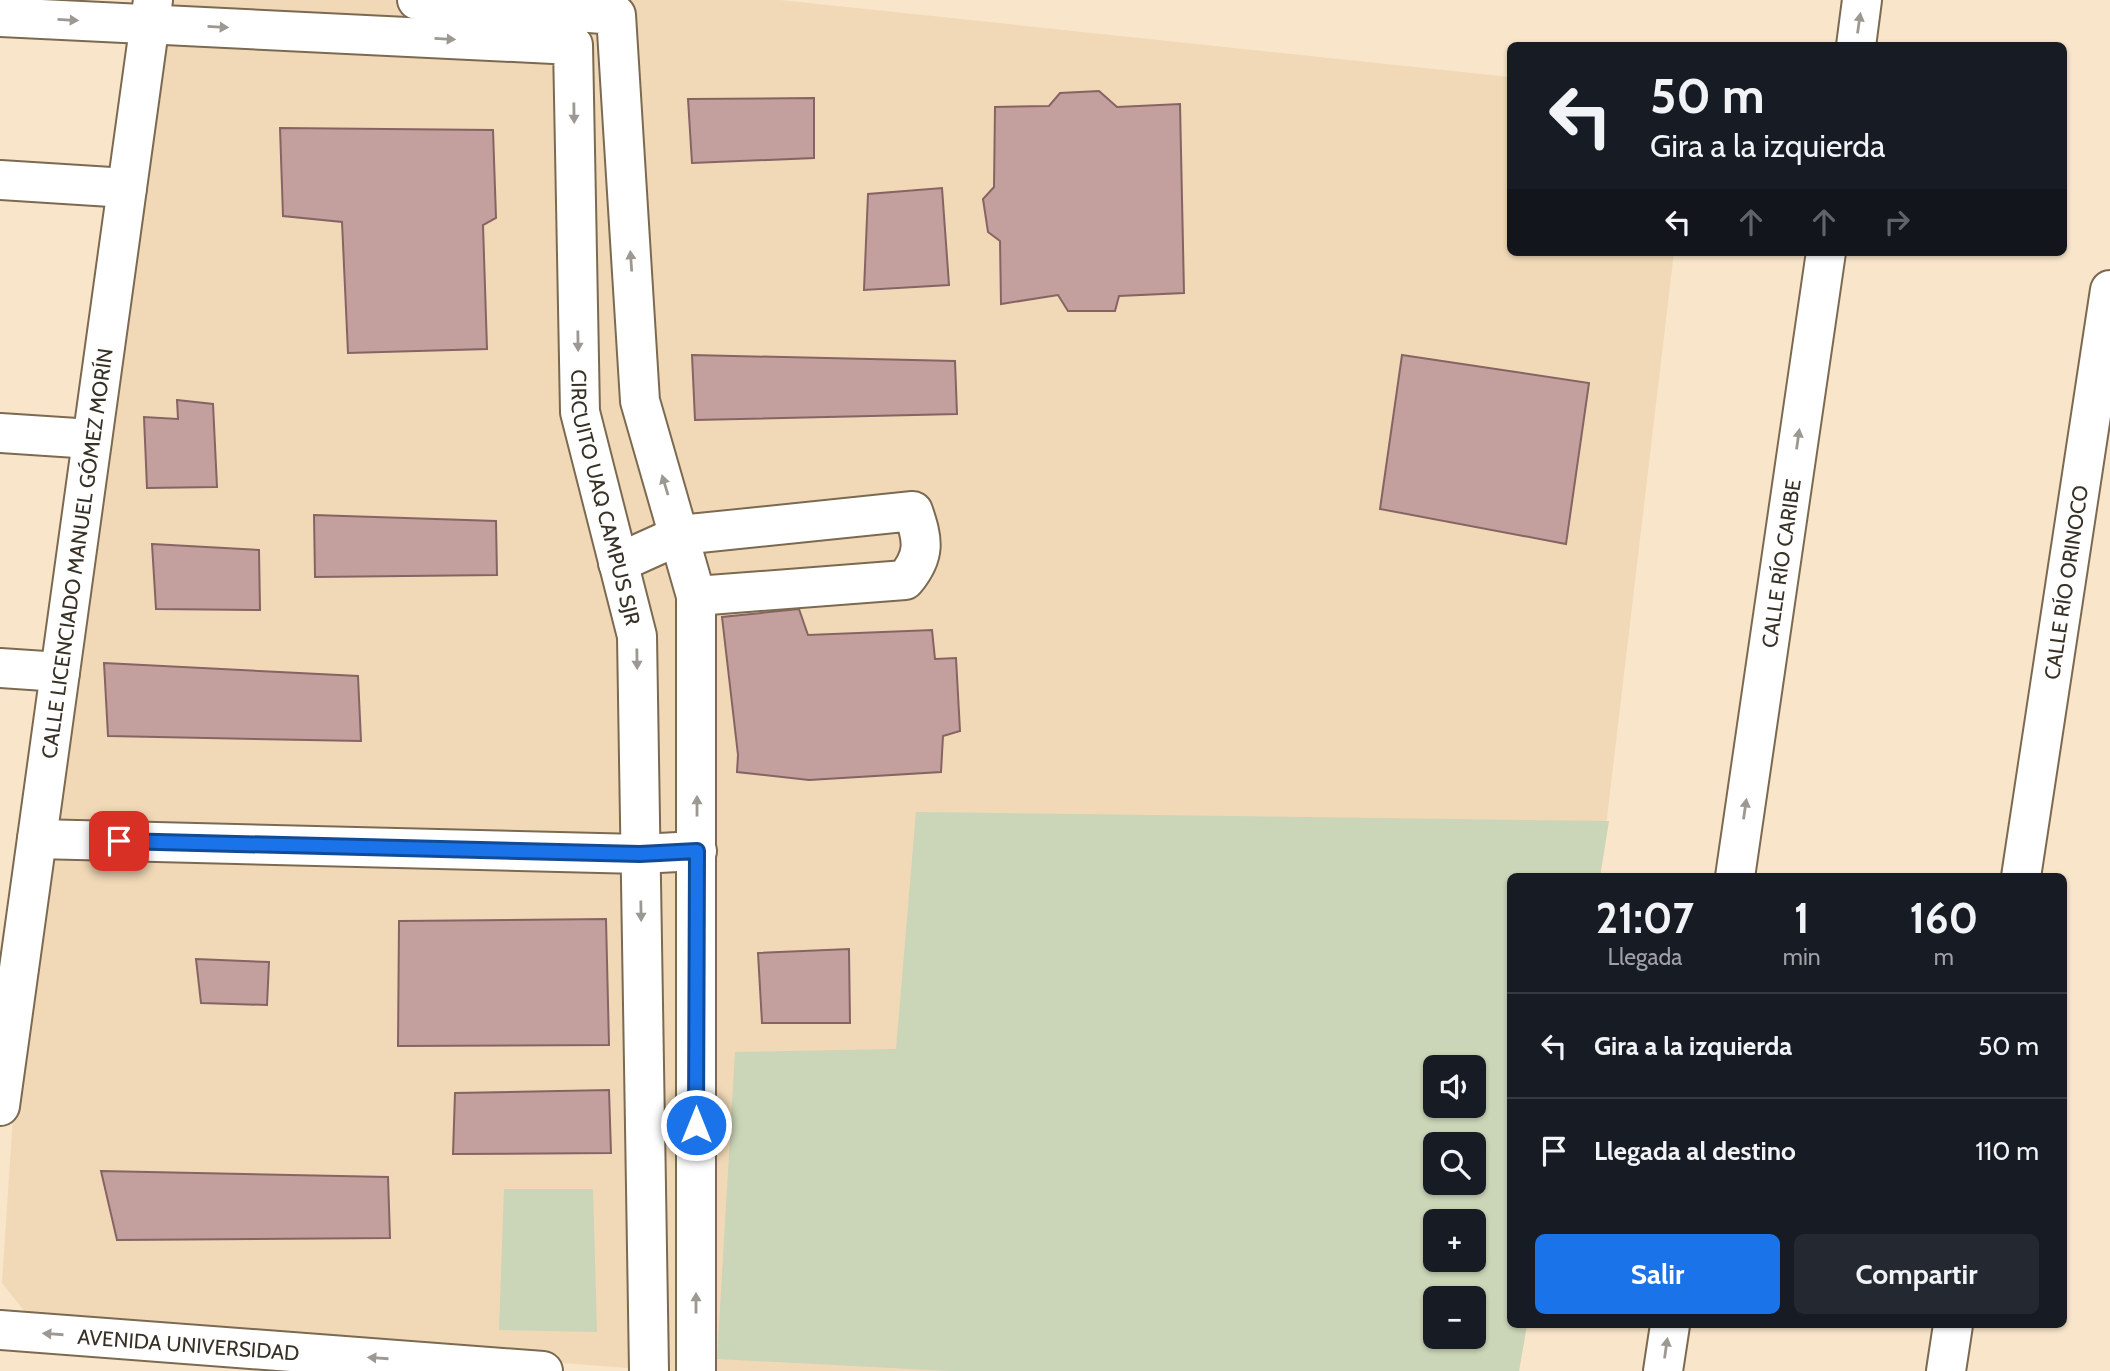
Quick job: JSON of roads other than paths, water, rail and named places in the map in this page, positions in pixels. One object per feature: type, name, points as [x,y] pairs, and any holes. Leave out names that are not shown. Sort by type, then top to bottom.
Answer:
[{"type":"street","points":[[417,0],[616,15],[640,401],[696,596],[696,1371]]},
{"type":"street","points":[[1857,42],[1862,0]]},
{"type":"street","points":[[0,17],[151,12]]},
{"type":"street","name":"CALLE LICENCIADO MANUEL GÓMEZ MORÍN","points":[[0,1106],[13,918],[37,839],[151,12]]},
{"type":"street","name":"CIRCUITO UAQ CAMPUS SJR","points":[[151,12],[573,45],[580,412],[637,636],[649,1371]]},
{"type":"street","points":[[0,180],[127,188]]},
{"type":"street","name":"CALLE RÍO CARIBE","points":[[1736,873],[1825,256]]},
{"type":"street","name":"CALLE RÍO ORINOCO","points":[[2022,873],[2110,290]]},
{"type":"street","points":[[0,433],[92,439]]},
{"type":"street","points":[[618,563],[680,535],[913,511],[921,536],[919,563],[905,580],[696,596]]},
{"type":"street","points":[[0,668],[60,672]]},
{"type":"street","points":[[37,839],[640,854],[697,851]]},
{"type":"street","points":[[1663,1371],[1670,1328]]},
{"type":"street","points":[[1946,1371],[1953,1328]]},
{"type":"street","name":"AVENIDA UNIVERSIDAD","points":[[0,1330],[462,1367],[543,1371]]}]
